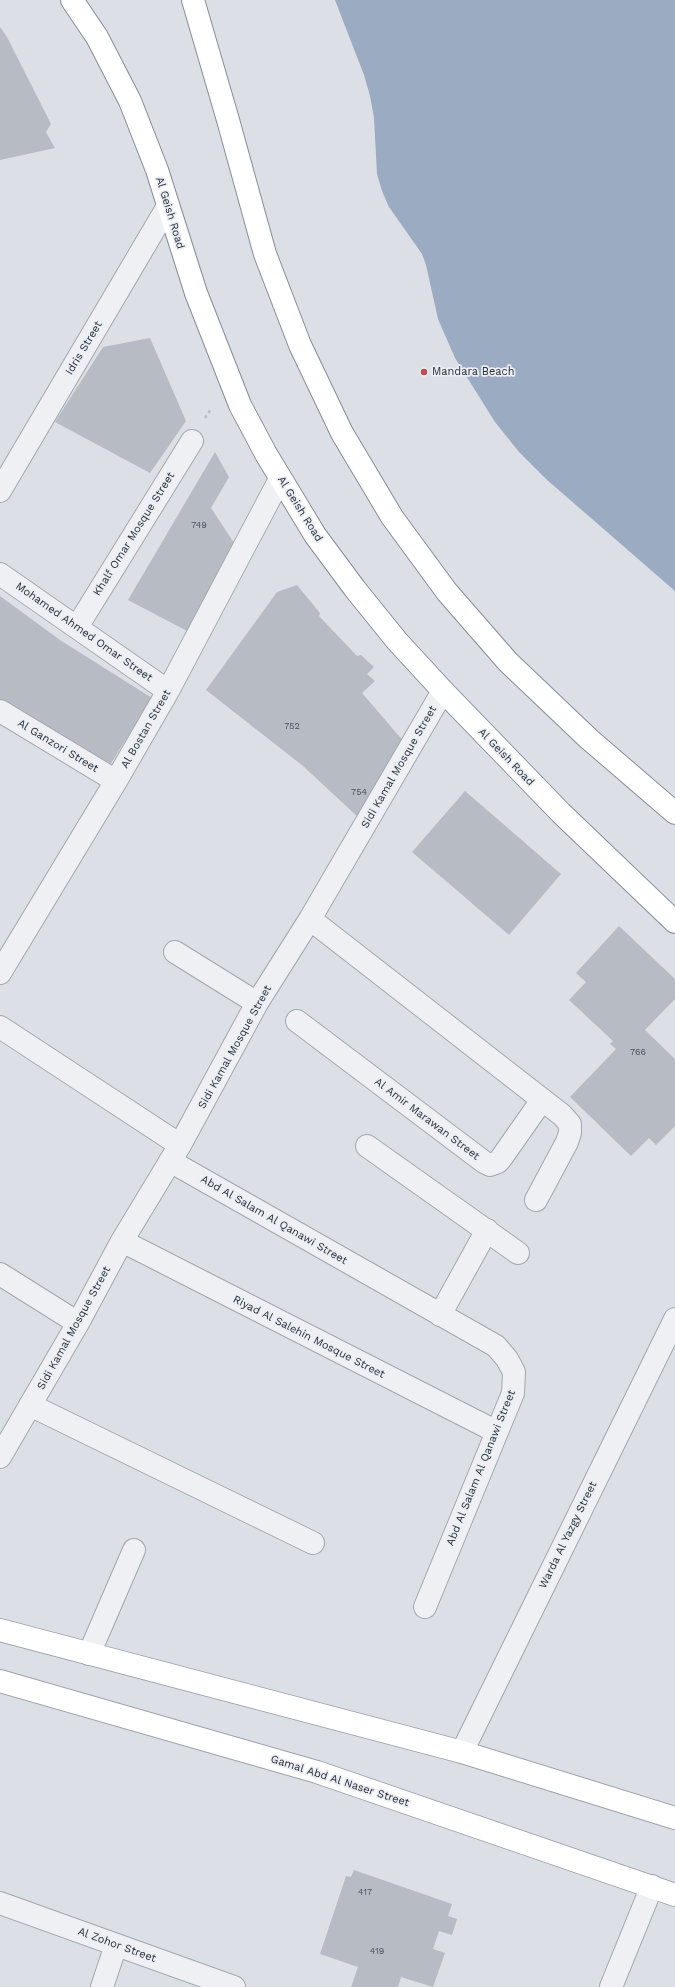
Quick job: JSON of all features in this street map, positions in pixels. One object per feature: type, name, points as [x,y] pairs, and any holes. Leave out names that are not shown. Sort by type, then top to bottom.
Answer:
[{"type":"main road","name":"Al Geish Road","points":[[72,0],[97,37],[130,101],[150,150],[196,293],[229,379],[253,430],[280,479],[316,535],[354,589],[397,641],[443,691],[561,813],[675,922]]},
{"type":"main road","points":[[90,0],[97,37]]},
{"type":"main road","points":[[193,0],[265,254],[300,345],[342,433],[392,517],[447,592],[508,662],[588,739],[675,814]]},
{"type":"main road","points":[[0,1630],[462,1752],[675,1818]]},
{"type":"main road","name":"Gamal Abd Al Naser Street","points":[[0,1681],[316,1772],[675,1895]]},
{"type":"street","name":"Idris Street","points":[[0,490],[168,206]]},
{"type":"street","name":"Khalf Omar Mosque Street","points":[[77,628],[192,441]]},
{"type":"street","name":"Al Bostan Street","points":[[0,973],[116,781],[168,691],[280,479]]},
{"type":"street","name":"Mohamed Ahmed Omar Street","points":[[0,574],[168,691]]},
{"type":"street","name":"Sidi Kamal Mosque Street","points":[[0,1457],[78,1323],[122,1242],[175,1153],[258,1003],[310,919],[443,691]]},
{"type":"street","name":"Al Ganzori Street","points":[[0,711],[116,781]]},
{"type":"street","points":[[310,919],[566,1119],[570,1124],[570,1133],[567,1142],[536,1200]]},
{"type":"street","points":[[174,952],[258,1003]]},
{"type":"street","name":"Al Amir Marawan Street","points":[[297,1021],[490,1165],[498,1162],[502,1157],[542,1100]]},
{"type":"street","name":"Abd Al Salam Al Qanawi Street","points":[[0,1027],[175,1153],[440,1315],[496,1346],[507,1359],[514,1372],[513,1392],[425,1608]]},
{"type":"street","points":[[367,1146],[518,1252]]},
{"type":"street","points":[[440,1315],[487,1230]]},
{"type":"street","name":"Riyad Al Salehin Mosque Street","points":[[122,1242],[496,1432]]},
{"type":"street","points":[[0,1274],[78,1323]]},
{"type":"street","name":"Warda Al Yazgy Street","points":[[462,1752],[675,1319]]},
{"type":"street","points":[[30,1405],[313,1543]]},
{"type":"street","points":[[89,1654],[134,1550]]},
{"type":"street","points":[[611,1987],[652,1886]]},
{"type":"street","name":"Al Zohor Street","points":[[0,1903],[234,1987]]},
{"type":"street","points":[[102,1987],[116,1945]]},
{"type":"water","points":[[335,0],[675,0],[675,591],[546,479],[519,452],[495,422],[455,358],[438,319],[426,265],[422,254],[389,207],[382,191],[377,174],[374,118],[370,96],[364,75]]},
{"type":"building","points":[[0,27],[7,37],[51,124],[46,132],[55,148],[0,160]]},
{"type":"building","points":[[150,338],[186,421],[150,473],[55,422],[103,347]]},
{"type":"building","points":[[215,452],[229,477],[211,508],[240,552],[189,632],[128,600]]},
{"type":"building","points":[[297,585],[320,613],[319,616],[357,656],[361,655],[374,667],[367,674],[375,681],[362,693],[405,743],[359,818],[303,766],[206,690],[277,592]]},
{"type":"building","points":[[0,596],[60,640],[152,698],[108,768],[0,699]]},
{"type":"building","points":[[465,791],[561,874],[509,935],[412,852]]},
{"type":"building","points":[[619,926],[675,979],[675,999],[645,1030],[675,1059],[675,1126],[656,1145],[649,1138],[631,1156],[570,1097],[616,1049],[610,1044],[613,1041],[569,1000],[586,982],[576,973]]},
{"type":"building","points":[[354,1870],[452,1904],[448,1916],[457,1919],[452,1935],[439,1931],[433,1949],[445,1953],[433,1987],[401,1977],[398,1987],[351,1987],[358,1967],[320,1954],[346,1876],[351,1877]]},
{"type":"place","name":"Mandara Beach","points":[[424,372]]}]
